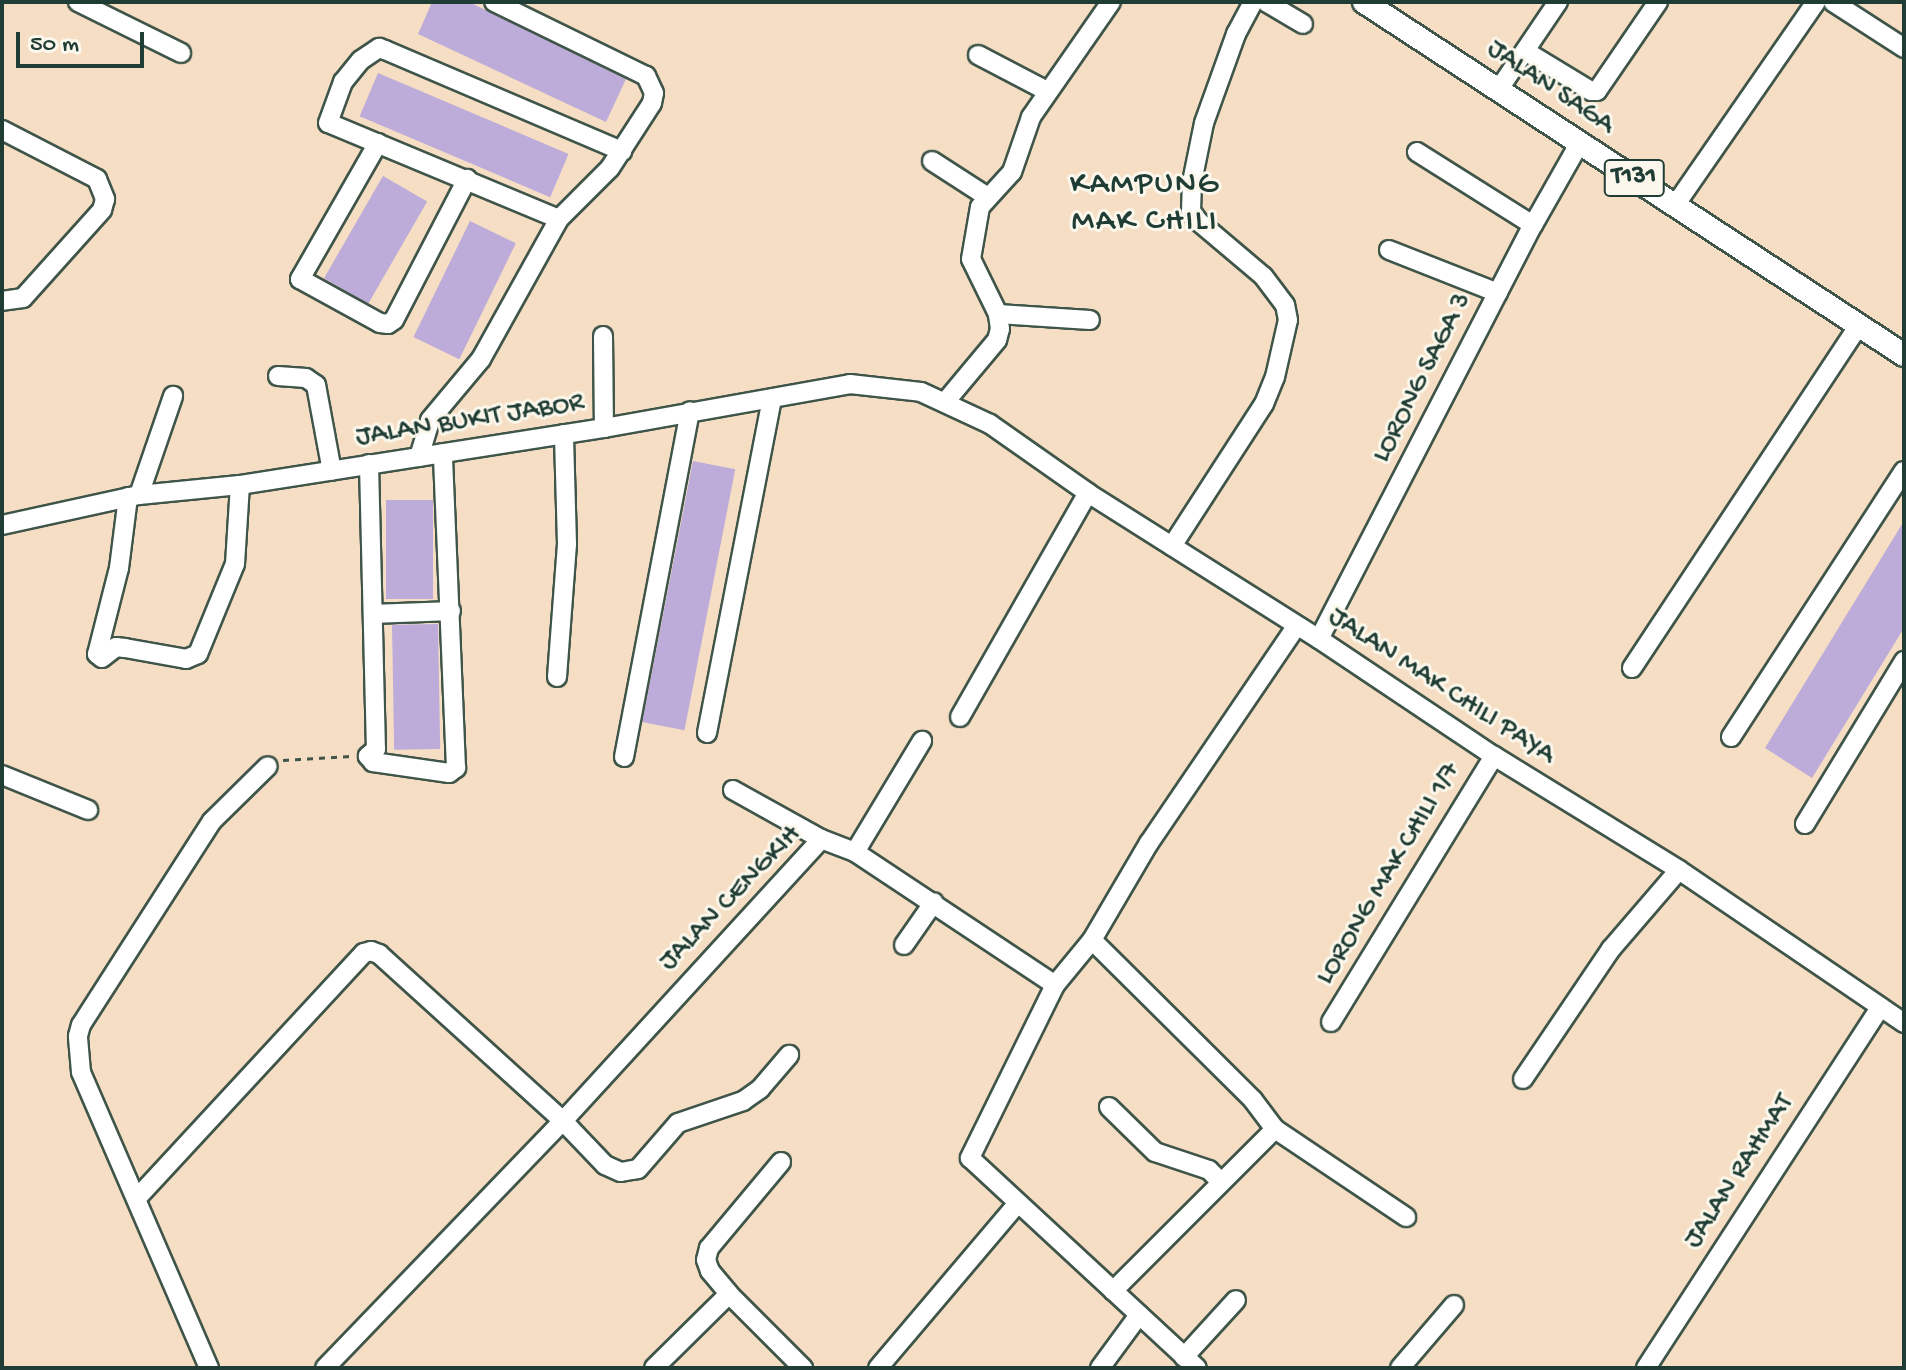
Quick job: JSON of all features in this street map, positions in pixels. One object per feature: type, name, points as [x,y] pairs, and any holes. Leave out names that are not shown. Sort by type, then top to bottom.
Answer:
[{"type":"main road","name":"JALAN SAGA","points":[[1364,2],[1904,355]]},
{"type":"street","points":[[78,2],[181,53]]},
{"type":"street","points":[[419,457],[430,420],[472,372],[559,219],[595,185],[622,151],[652,103],[654,93],[646,76],[494,2]]},
{"type":"street","points":[[946,401],[997,340],[998,314],[971,259],[977,217],[986,196],[1012,172],[1031,117],[1047,91],[1111,2]]},
{"type":"street","points":[[1172,546],[1264,404],[1275,377],[1288,320],[1285,305],[1263,276],[1198,221],[1191,211],[1192,182],[1204,123],[1236,34],[1253,2]]},
{"type":"street","points":[[1266,2],[1303,24]]},
{"type":"street","points":[[1499,89],[1558,2]]},
{"type":"street","points":[[1525,51],[1591,91],[1601,86],[1658,2]]},
{"type":"street","points":[[1676,204],[1816,2]]},
{"type":"street","points":[[1833,2],[1904,48]]},
{"type":"street","points":[[559,219],[328,123],[343,82],[361,60],[379,48],[622,151]]},
{"type":"street","points":[[978,55],[1047,91]]},
{"type":"street","points":[[2,130],[97,179],[105,199],[102,210],[23,298],[2,301]]},
{"type":"street","points":[[378,143],[300,279],[388,324],[394,320],[467,179]]},
{"type":"street","name":"LORONG SAGA 3","points":[[1319,639],[1533,225],[1579,144]]},
{"type":"street","points":[[1417,152],[1533,225]]},
{"type":"street","points":[[932,161],[986,196]]},
{"type":"street","points":[[1389,250],[1498,293]]},
{"type":"street","points":[[998,314],[1090,320]]},
{"type":"street","points":[[1632,668],[1859,325]]},
{"type":"street","points":[[603,336],[604,428]]},
{"type":"street","points":[[278,376],[306,378],[316,385],[332,471]]},
{"type":"street","name":"JALAN BUKIT JABOR","points":[[2,525],[134,496],[332,471],[604,428],[850,384],[921,392],[946,401]]},
{"type":"street","points":[[173,396],[134,496],[97,654],[102,658],[116,647],[186,659],[198,654],[235,564],[240,485]]},
{"type":"street","points":[[707,733],[772,398]]},
{"type":"street","name":"JALAN MAK CHILI PAYA","points":[[946,401],[990,424],[1088,493],[1319,639],[1494,756],[1679,870],[1880,1007],[1902,1017]]},
{"type":"street","points":[[624,757],[690,411]]},
{"type":"street","points":[[557,677],[567,544],[564,434]]},
{"type":"street","points":[[369,464],[376,749],[368,756],[373,762],[454,771],[451,611],[443,453]]},
{"type":"street","points":[[1731,737],[1904,471]]},
{"type":"street","points":[[960,717],[1088,493]]},
{"type":"street","points":[[373,614],[451,611]]},
{"type":"street","points":[[1236,1300],[1190,1362],[972,1164],[971,1151],[1055,985],[1092,940],[1149,843],[1296,627]]},
{"type":"street","points":[[1805,824],[1904,661]]},
{"type":"street","points":[[855,852],[922,741]]},
{"type":"street","name":"LORONG MAK CHILI 1/7","points":[[1331,1022],[1494,756]]},
{"type":"street","points":[[209,1368],[81,1072],[78,1036],[81,1025],[212,821],[268,766]]},
{"type":"street","points":[[2,775],[88,810]]},
{"type":"street","points":[[733,790],[821,839]]},
{"type":"street","name":"JALAN CENGKIH","points":[[325,1368],[563,1121],[821,839],[855,852],[1055,985]]},
{"type":"street","points":[[1523,1079],[1611,949],[1679,870]]},
{"type":"street","points":[[904,945],[934,902]]},
{"type":"street","points":[[1092,940],[1253,1100],[1275,1129],[1406,1217]]},
{"type":"street","points":[[137,1198],[364,953],[371,951],[379,954],[563,1121],[605,1165],[631,1172],[647,1160],[670,1128],[688,1117],[728,1109],[743,1101],[760,1089],[789,1055]]},
{"type":"street","name":"JALAN RAHMAT","points":[[1646,1368],[1880,1007]]},
{"type":"street","points":[[1109,1107],[1155,1152],[1209,1170],[1221,1182]]},
{"type":"street","points":[[1113,1291],[1275,1129]]},
{"type":"street","points":[[781,1162],[709,1248],[707,1266],[729,1294],[803,1368]]},
{"type":"street","points":[[878,1368],[1017,1204]]},
{"type":"street","points":[[654,1368],[729,1294]]},
{"type":"street","points":[[1400,1368],[1454,1305]]},
{"type":"street","points":[[1100,1368],[1139,1315]]},
{"type":"path","points":[[268,766],[302,756],[368,756]]},
{"type":"building","points":[[432,2],[469,2],[626,79],[606,122],[418,34]]},
{"type":"building","points":[[378,73],[569,154],[550,197],[360,116]]},
{"type":"building","points":[[383,176],[427,201],[368,304],[324,278]]},
{"type":"building","points":[[470,221],[516,243],[459,359],[413,337]]},
{"type":"building","points":[[693,461],[735,469],[684,730],[642,722]]},
{"type":"building","points":[[386,500],[433,500],[433,599],[386,599]]},
{"type":"building","points":[[1904,521],[1904,628],[1812,778],[1765,748]]},
{"type":"building","points":[[438,624],[440,749],[394,750],[392,625]]},
{"type":"district","name":"KAMPUNG MAK CHILI","points":[[1145,204]]}]
